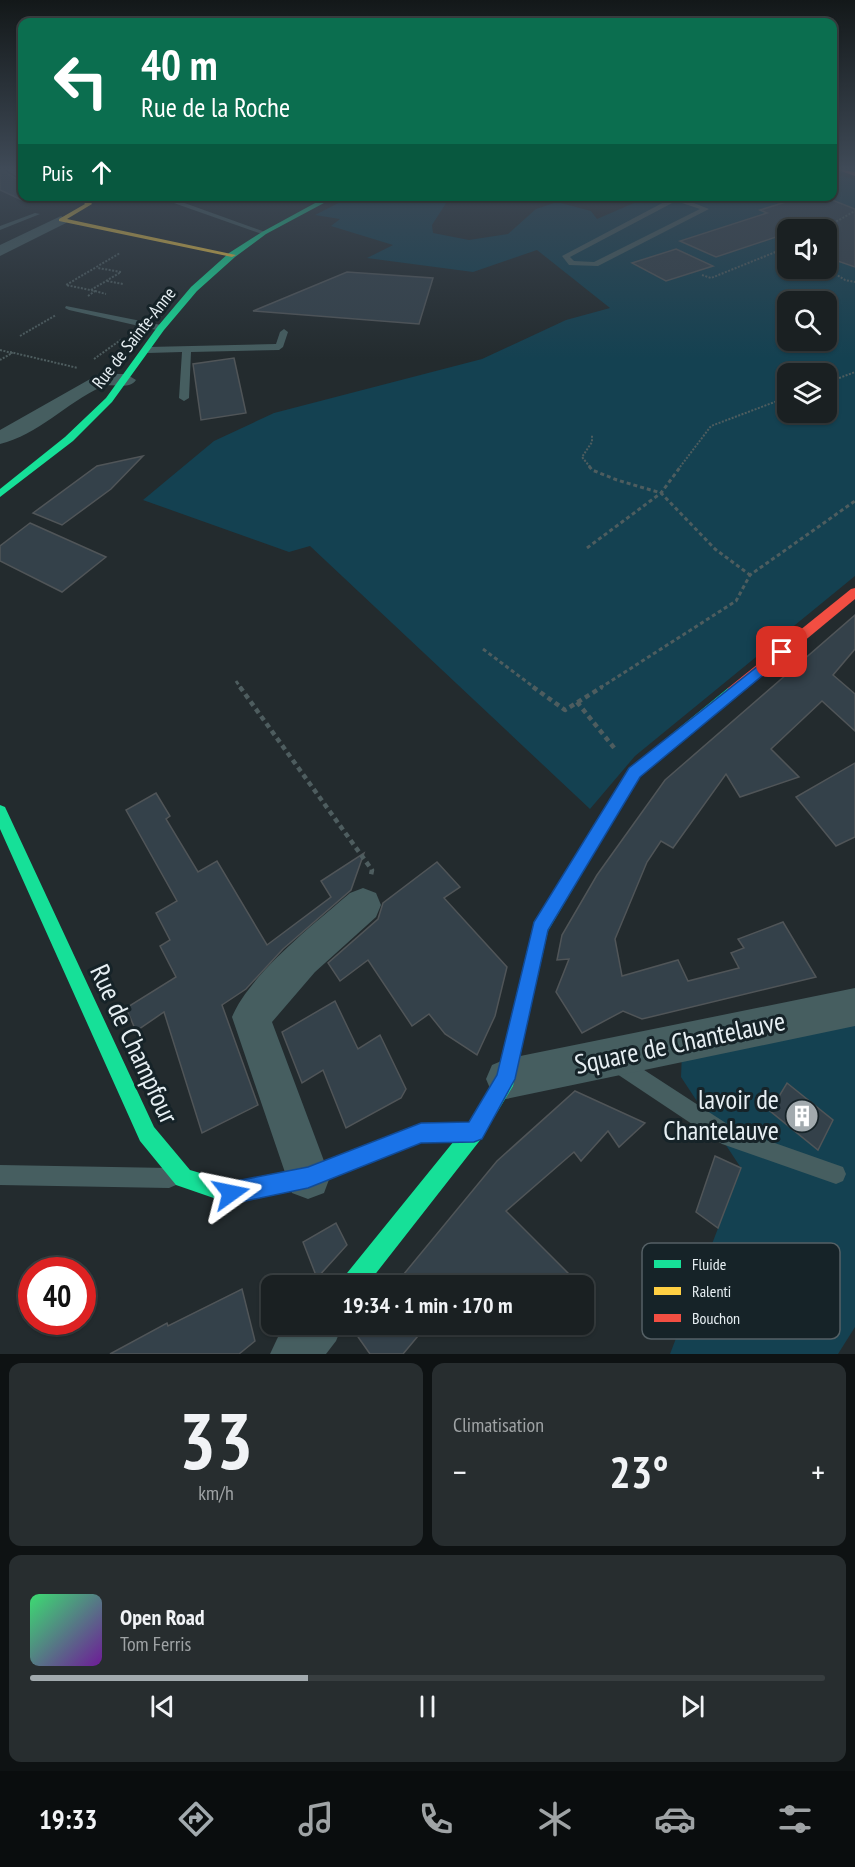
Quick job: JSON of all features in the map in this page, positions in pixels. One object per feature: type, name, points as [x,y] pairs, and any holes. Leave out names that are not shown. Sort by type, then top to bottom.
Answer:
[{"type":"street","points":[[0,250],[36,232]]},
{"type":"street","points":[[121,232],[232,255]]},
{"type":"street","name":"Rue de Sainte-Anne","points":[[0,494],[69,439],[110,400],[148,350],[161,328],[194,289],[232,255],[264,233]]},
{"type":"street","points":[[0,438],[38,419],[99,380],[126,380]]},
{"type":"street","points":[[360,1275],[474,1132],[506,1079],[540,928],[635,772],[855,592]]},
{"type":"street","name":"Rue de Champfour","points":[[0,812],[147,1134],[183,1178]]},
{"type":"street","points":[[308,1177],[251,1017],[302,958],[363,905]]},
{"type":"street","name":"Square de Chantelauve","points":[[506,1079],[855,1007]]},
{"type":"street","points":[[183,1178],[231,1193],[308,1177],[421,1133],[474,1132]]},
{"type":"street","points":[[295,1354],[310,1335]]},
{"type":"lane","points":[[609,232],[566,256],[572,263],[595,264],[659,232]]},
{"type":"lane","points":[[69,308],[161,328]]},
{"type":"lane","points":[[148,350],[279,347],[284,332]]},
{"type":"lane","points":[[184,398],[187,349]]},
{"type":"lane","points":[[611,1057],[729,1137],[836,1174]]},
{"type":"lane","points":[[0,1175],[183,1178]]},
{"type":"path","points":[[702,275],[711,278],[777,251]]},
{"type":"path","points":[[90,290],[121,272],[97,267],[122,252]]},
{"type":"path","points":[[837,275],[855,282]]},
{"type":"path","points":[[106,281],[123,284]]},
{"type":"path","points":[[95,291],[106,294]]},
{"type":"path","points":[[88,363],[143,325]]},
{"type":"path","points":[[0,350],[80,369]]},
{"type":"path","points":[[0,360],[10,352]]},
{"type":"path","points":[[837,379],[855,372]]},
{"type":"path","points":[[587,548],[661,494],[711,426],[777,401]]},
{"type":"path","points":[[592,435],[592,442],[582,457],[592,470],[661,494],[715,549],[750,575]]},
{"type":"path","points":[[483,649],[565,710],[736,601],[750,575],[855,501]]},
{"type":"path","points":[[236,681],[372,870],[363,905]]},
{"type":"path","points":[[577,702],[635,772]]},
{"type":"shaded area","points":[[351,232],[433,232],[469,240],[510,232],[777,232],[777,279],[837,279],[837,232],[855,232],[855,576],[635,756],[590,809],[310,546],[289,552],[143,500],[214,441],[274,413],[482,359],[566,320],[610,308],[537,250],[473,272],[367,258],[393,245]]},
{"type":"shaded area","points":[[855,1023],[855,1327],[838,1354],[670,1354],[676,1339],[840,1339],[840,1243],[712,1243],[741,1168],[681,1077],[682,1052]]},
{"type":"building","points":[[707,232],[777,232],[777,237],[716,257],[680,241]]},
{"type":"building","points":[[837,232],[855,232],[855,267],[837,261]]},
{"type":"building","points":[[676,249],[713,266],[666,281],[632,263]]},
{"type":"building","points":[[347,272],[433,278],[419,324],[253,311]]},
{"type":"building","points":[[234,358],[246,413],[201,420],[193,364]]},
{"type":"building","points":[[143,456],[111,489],[62,525],[33,513],[97,466]]},
{"type":"building","points":[[30,523],[106,557],[62,592],[0,561],[0,546]]},
{"type":"building","points":[[855,615],[855,649],[833,675],[855,694],[855,731],[822,701],[771,749],[799,777],[740,797],[726,774],[673,848],[661,841],[647,862],[615,939],[622,976],[678,960],[688,981],[739,968],[731,953],[744,948],[738,939],[783,922],[816,977],[642,1019],[623,1011],[582,1033],[556,992],[569,959],[557,960],[562,935],[597,875],[665,780]]},
{"type":"building","points":[[855,763],[855,837],[836,846],[796,797]]},
{"type":"building","points":[[156,793],[170,816],[166,819],[198,872],[217,861],[267,945],[331,897],[321,881],[364,853],[351,890],[283,949],[246,989],[222,1005],[258,1105],[202,1133],[164,1012],[136,1031],[126,1008],[176,977],[160,946],[170,940],[156,913],[177,901],[126,810]]},
{"type":"building","points":[[437,862],[460,887],[444,898],[507,967],[495,1016],[477,1055],[445,1034],[429,1014],[412,1026],[368,960],[340,981],[328,963],[378,919],[383,903]]},
{"type":"building","points":[[335,1001],[358,1049],[380,1035],[406,1089],[401,1098],[346,1128],[323,1070],[302,1083],[282,1032]]},
{"type":"building","name":"lavoir de Chantelauve","points":[[787,1083],[833,1120],[818,1150],[770,1111]]},
{"type":"building","points":[[575,1091],[645,1123],[619,1147],[608,1131],[581,1161],[574,1152],[506,1211],[570,1275],[403,1275],[497,1161]]},
{"type":"building","points":[[715,1156],[741,1168],[718,1228],[696,1212]]},
{"type":"building","points":[[336,1223],[347,1245],[320,1275],[316,1275],[303,1242]]},
{"type":"building","points":[[242,1289],[255,1341],[239,1354],[110,1354],[167,1323],[168,1326]]},
{"type":"building","points":[[357,1335],[419,1335],[403,1354],[370,1354]]},
{"type":"traffic: fast","points":[[0,494],[69,439],[109,400],[161,328],[194,289],[232,255],[266,232]]},
{"type":"traffic: fast","points":[[360,1275],[474,1132],[506,1079],[540,928],[635,772],[733,692]]},
{"type":"traffic: fast","points":[[0,812],[147,1134],[183,1178],[231,1193],[252,1189]]},
{"type":"traffic: slow","points":[[121,232],[232,255]]},
{"type":"traffic: slow","points":[[252,1189],[308,1177],[421,1133],[474,1132]]},
{"type":"traffic: jam","points":[[733,692],[855,592]]},
{"type":"place","name":"lavoir de Chantelauve","points":[[802,1116]]},
{"type":"route","points":[[231,1193],[308,1177],[421,1133],[474,1132],[506,1079],[540,928],[635,772],[782,652]]}]
